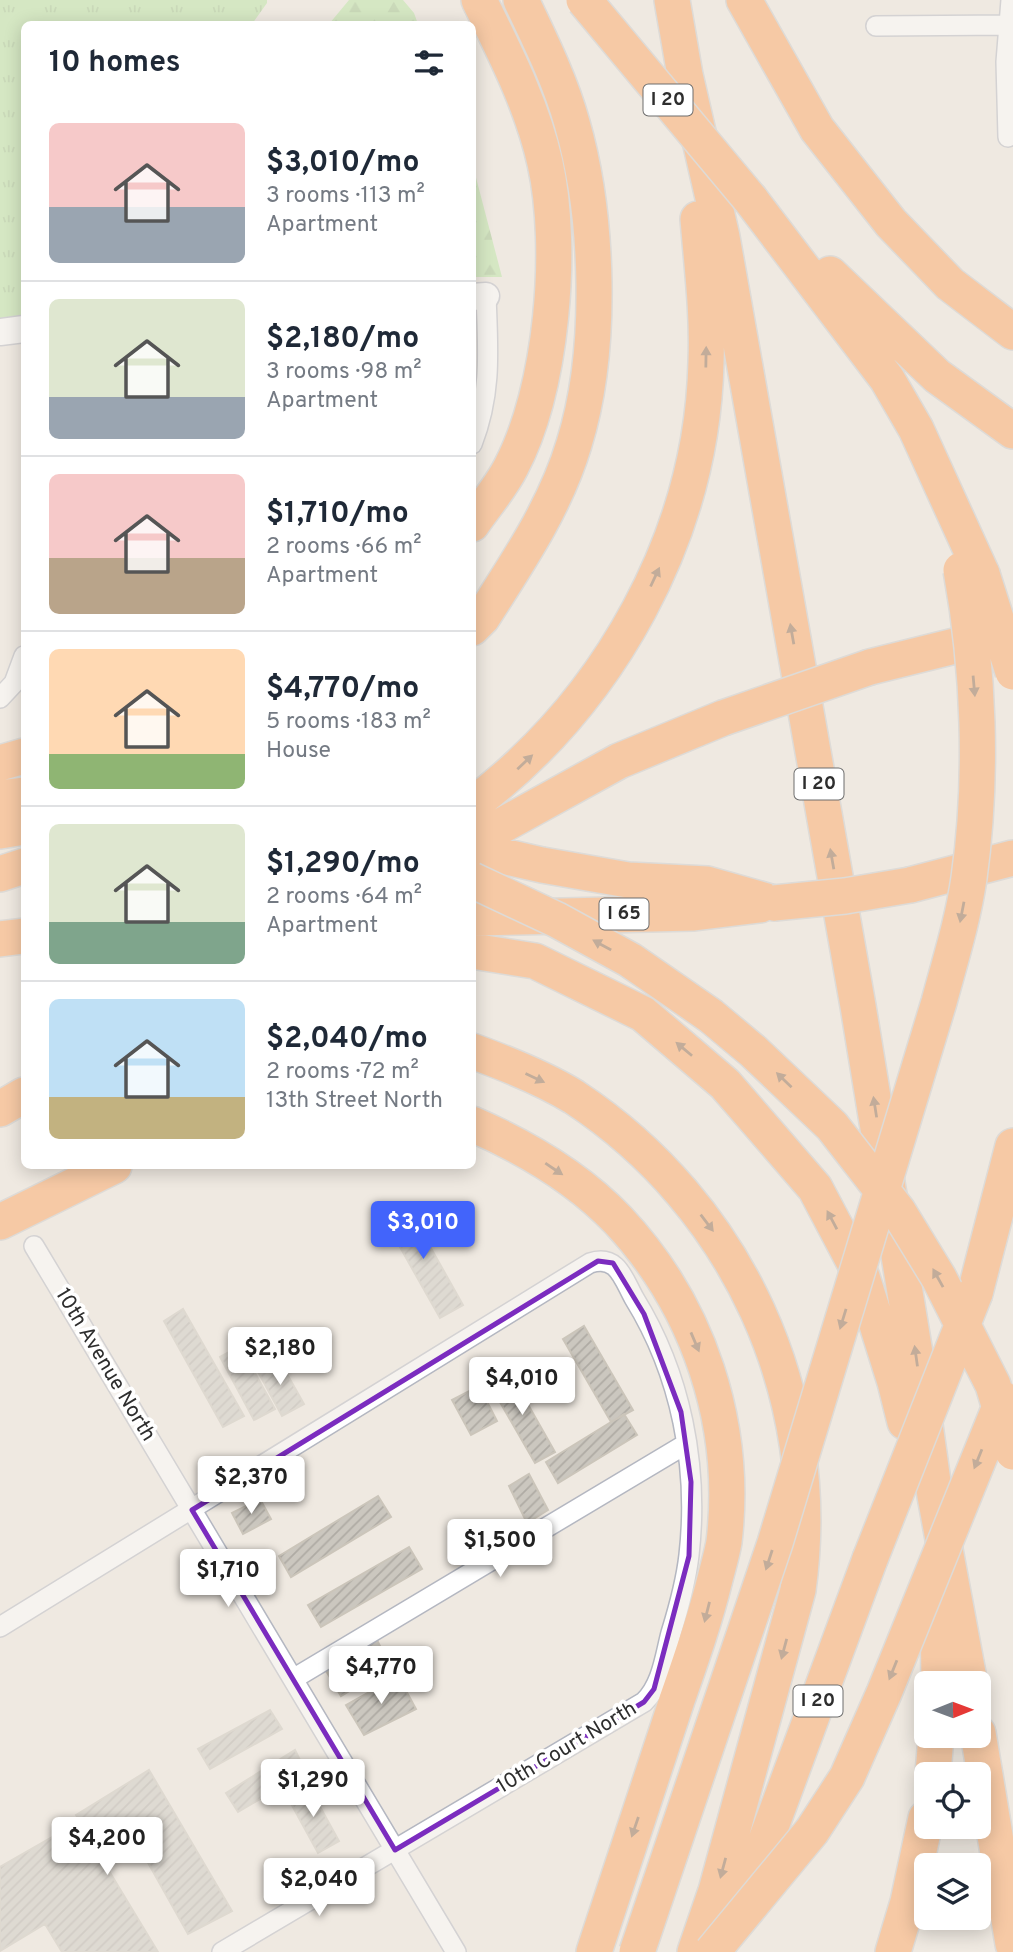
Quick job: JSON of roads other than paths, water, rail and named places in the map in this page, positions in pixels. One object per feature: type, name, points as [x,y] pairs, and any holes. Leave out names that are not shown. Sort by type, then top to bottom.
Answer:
[{"type":"highway","points":[[476,518],[511,468],[527,432],[537,396],[555,275],[553,223],[545,164],[516,76],[479,0]]},
{"type":"highway","points":[[476,624],[516,564],[548,508],[574,445],[590,372],[593,306],[586,188],[572,123],[551,65],[521,0]]},
{"type":"highway","name":"I 20","points":[[584,0],[751,200],[887,379],[916,429],[982,574],[1013,672]]},
{"type":"highway","name":"I 20","points":[[672,0],[685,75],[722,237],[853,979],[914,1347],[935,1496],[939,1671]]},
{"type":"highway","points":[[744,0],[817,129],[891,223],[950,284],[1013,332]]},
{"type":"highway","points":[[476,802],[544,743],[583,697],[612,656],[639,610],[668,547],[689,487],[701,427],[706,319],[685,75]]},
{"type":"highway","points":[[751,200],[937,376],[1013,430]]},
{"type":"highway","points":[[636,1952],[775,1543],[935,1015],[961,919],[975,822],[979,765],[967,602],[959,549],[943,486]]},
{"type":"highway","points":[[476,840],[619,761],[723,718],[870,667],[1013,632]]},
{"type":"highway","points":[[0,763],[21,757]]},
{"type":"highway","points":[[0,798],[21,795]]},
{"type":"highway","points":[[0,831],[21,828]]},
{"type":"highway","points":[[476,850],[628,880],[707,884],[774,904]]},
{"type":"highway","name":"I 65","points":[[476,918],[694,914],[845,896],[909,885],[1013,858]]},
{"type":"highway","points":[[0,874],[21,867]]},
{"type":"highway","points":[[476,882],[557,920],[630,960],[722,1025],[832,1126],[898,1211],[939,1278],[993,1385],[1013,1452]]},
{"type":"highway","points":[[0,939],[21,936]]},
{"type":"highway","points":[[476,952],[534,961],[643,1014],[725,1084],[815,1188],[862,1277],[895,1382],[936,1565]]},
{"type":"highway","points":[[476,1053],[572,1096],[618,1130],[658,1165],[722,1243],[770,1336],[783,1377],[801,1475],[802,1561],[798,1590],[716,1891],[695,1952]]},
{"type":"highway","points":[[476,1126],[503,1138],[550,1166],[580,1187],[618,1220],[677,1299],[715,1392],[722,1431],[726,1482],[723,1544],[704,1625],[594,1952]]},
{"type":"highway","name":"I 20","points":[[724,1952],[870,1559],[975,1293],[1013,1146]]},
{"type":"highway","points":[[0,1222],[108,1169]]},
{"type":"highway","points":[[975,1293],[1013,1214]]},
{"type":"highway","points":[[712,1952],[812,1831],[847,1777],[884,1693],[1013,1373]]},
{"type":"highway","points":[[935,1496],[968,1671]]},
{"type":"highway","points":[[980,1748],[1013,1944]]},
{"type":"highway","points":[[893,1952],[908,1902],[922,1839]]},
{"type":"street","points":[[876,26],[1012,17],[1006,62],[1008,138]]},
{"type":"street","points":[[476,434],[489,374],[479,296]]},
{"type":"street","points":[[0,332],[21,329]]},
{"type":"street","points":[[0,698],[14,684],[21,664]]},
{"type":"street","name":"10th Avenue North","points":[[34,1246],[456,1952]]},
{"type":"street","name":"10th Court North","points":[[192,1510],[590,1263],[603,1260],[613,1263],[644,1314],[670,1374],[681,1412],[692,1508],[689,1556],[683,1590],[660,1675],[649,1697],[222,1952]]},
{"type":"street","points":[[293,1679],[686,1444]]},
{"type":"street","points":[[0,1627],[192,1510]]}]
